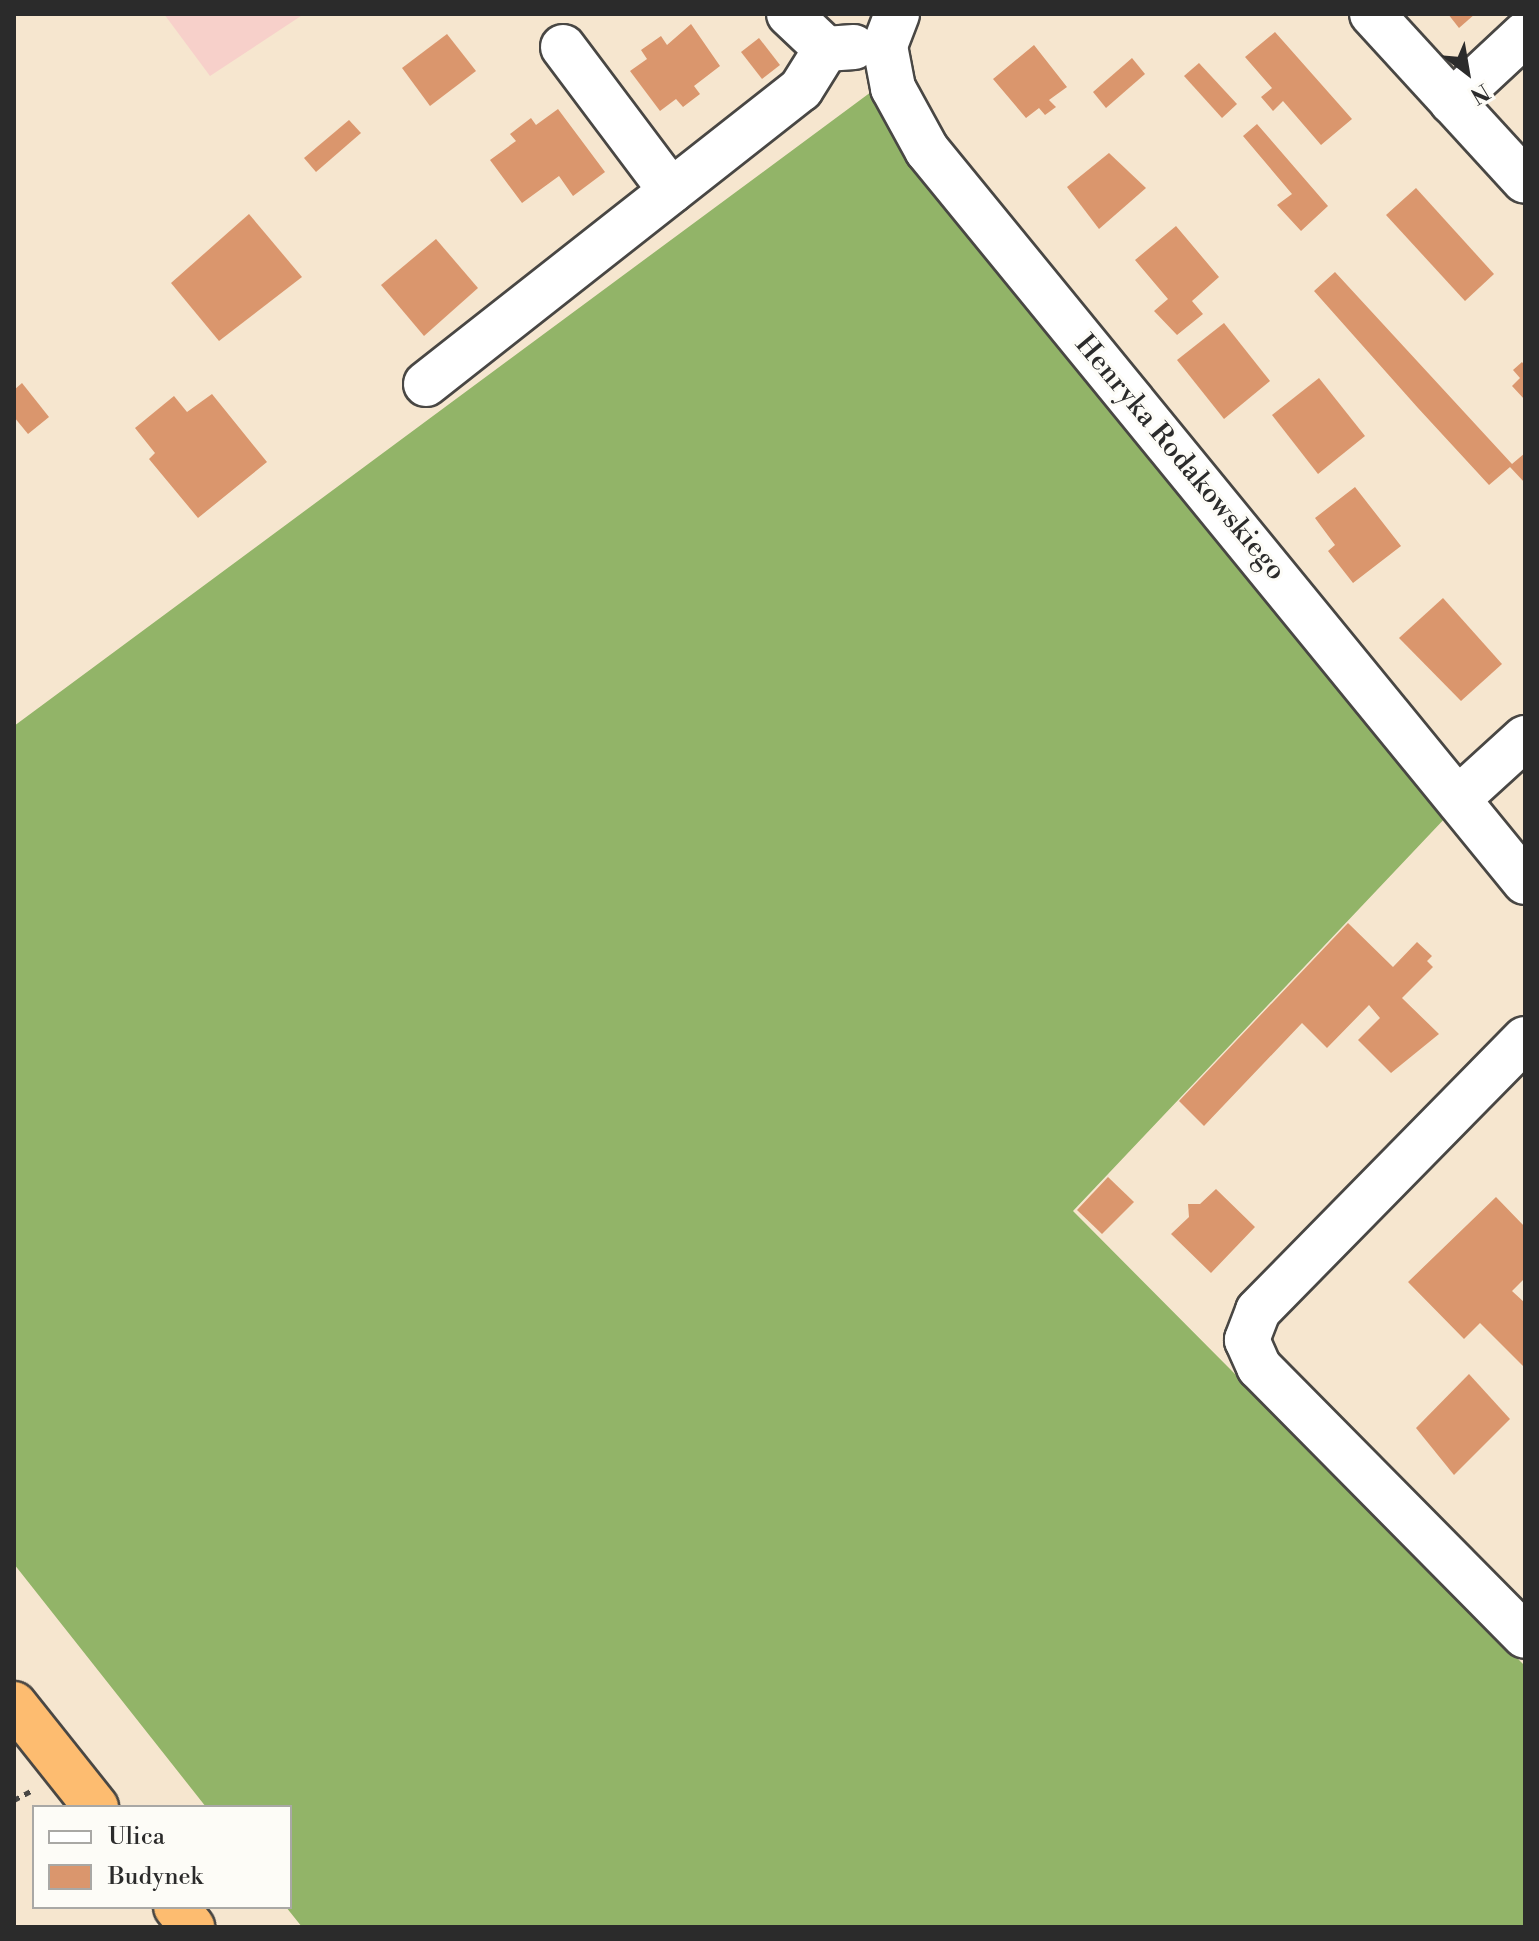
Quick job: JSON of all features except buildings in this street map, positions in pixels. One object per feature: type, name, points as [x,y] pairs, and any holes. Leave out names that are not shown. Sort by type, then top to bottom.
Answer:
[{"type":"highway","points":[[14,1704],[94,1805]]},
{"type":"highway","points":[[178,1909],[192,1927]]},
{"type":"street","points":[[789,14],[826,49]]},
{"type":"street","points":[[1372,14],[1525,181]]},
{"type":"street","points":[[426,384],[801,89],[826,49],[891,30]]},
{"type":"street","name":"Henryka Rodakowskiego","points":[[891,30],[893,88],[927,150],[1525,882]]},
{"type":"street","points":[[1452,102],[1525,34]]},
{"type":"street","points":[[563,47],[671,191]]},
{"type":"street","points":[[1459,798],[1525,738]]},
{"type":"street","points":[[1525,1039],[1258,1311],[1247,1340],[1259,1367],[1525,1636]]},
{"type":"shaded area","points":[[164,14],[304,14],[210,76]]},
{"type":"green space","points":[[871,92],[1448,815],[1073,1211],[1525,1666],[1525,1927],[302,1927],[288,1909],[292,1909],[292,1805],[204,1805],[14,1564],[14,726]]}]
